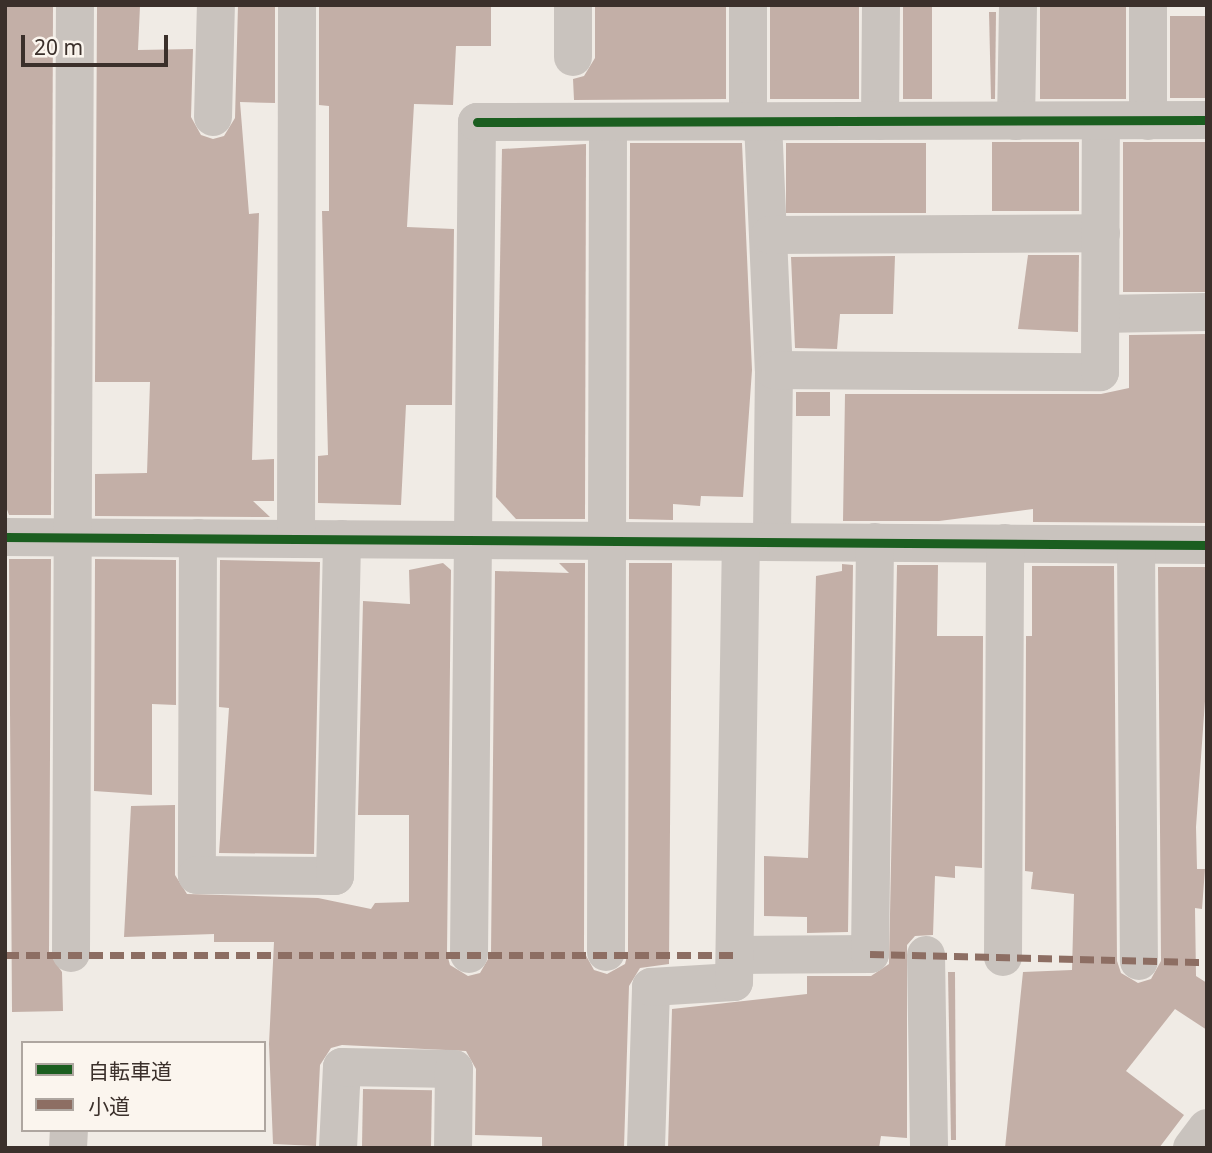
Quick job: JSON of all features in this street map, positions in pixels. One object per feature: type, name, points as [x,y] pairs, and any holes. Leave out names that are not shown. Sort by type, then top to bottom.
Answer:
[{"type":"street","points":[[71,953],[75,5]]},
{"type":"street","points":[[213,117],[216,5]]},
{"type":"street","points":[[296,539],[297,5]]},
{"type":"street","points":[[573,5],[573,57]]},
{"type":"street","points":[[646,1148],[651,987],[734,982],[737,955],[757,542],[774,370],[770,235],[755,122],[748,5]]},
{"type":"street","points":[[880,121],[881,5]]},
{"type":"street","points":[[1016,121],[1018,5]]},
{"type":"street","points":[[1148,5],[1148,121]]},
{"type":"street","points":[[469,954],[468,540],[477,122],[1207,120]]},
{"type":"street","points":[[774,370],[1100,372],[1101,121]]},
{"type":"street","points":[[606,952],[603,541],[608,122]]},
{"type":"street","points":[[770,235],[1101,233]]},
{"type":"street","points":[[1101,314],[1207,312]]},
{"type":"street","points":[[5,537],[1207,545]]},
{"type":"street","points":[[198,538],[197,875],[335,876],[342,539]]},
{"type":"street","points":[[737,955],[870,954],[875,542]]},
{"type":"street","points":[[1003,957],[1004,543]]},
{"type":"street","points":[[1136,545],[1139,961]]},
{"type":"street","points":[[926,956],[929,1148]]},
{"type":"street","points":[[338,1148],[341,1067],[454,1069],[453,1148]]},
{"type":"street","points":[[1192,1148],[1207,1128]]},
{"type":"building","points":[[5,5],[53,5],[51,515],[9,515],[5,504]]},
{"type":"building","points":[[238,5],[275,5],[275,103],[240,102],[249,214],[259,213],[252,460],[274,459],[274,501],[253,501],[270,517],[95,516],[95,474],[147,473],[150,382],[95,382],[97,7],[140,6],[138,50],[193,49],[191,117],[201,135],[213,139],[224,136],[235,118]]},
{"type":"building","points":[[319,5],[491,5],[491,46],[456,46],[453,105],[414,104],[407,227],[454,229],[452,405],[406,405],[401,505],[318,503],[318,456],[328,455],[322,211],[329,211],[329,106],[319,105]]},
{"type":"building","points":[[595,5],[726,5],[726,99],[574,100],[573,79],[584,76],[595,58]]},
{"type":"building","points":[[770,5],[859,5],[859,99],[770,99]]},
{"type":"building","points":[[903,5],[932,5],[932,99],[903,99]]},
{"type":"building","points":[[1040,5],[1126,5],[1126,99],[1040,99]]},
{"type":"building","points":[[989,12],[996,12],[995,99],[991,99]]},
{"type":"building","points":[[1170,16],[1207,16],[1207,98],[1170,98]]},
{"type":"building","points":[[992,142],[1079,142],[1079,211],[992,211]]},
{"type":"building","points":[[1123,142],[1207,142],[1207,292],[1123,292]]},
{"type":"building","points":[[630,143],[742,143],[752,370],[743,497],[701,496],[700,506],[673,504],[673,520],[629,519]]},
{"type":"building","points":[[786,143],[926,143],[926,213],[786,213]]},
{"type":"building","points":[[586,144],[585,519],[516,519],[496,497],[502,149]]},
{"type":"building","points":[[1028,255],[1079,255],[1078,332],[1018,329]]},
{"type":"building","points":[[895,256],[893,314],[840,314],[837,349],[795,348],[791,257]]},
{"type":"building","points":[[1207,334],[1207,523],[1033,522],[1033,509],[939,521],[843,521],[845,394],[1101,394],[1129,388],[1129,335]]},
{"type":"building","points":[[796,392],[830,392],[830,416],[796,416]]},
{"type":"building","points":[[9,559],[51,559],[49,953],[62,972],[63,1011],[12,1012]]},
{"type":"building","points":[[95,559],[176,560],[176,705],[152,704],[152,795],[94,791]]},
{"type":"building","points":[[220,560],[320,562],[314,854],[219,853],[229,708],[219,707]]},
{"type":"building","points":[[443,563],[451,570],[447,954],[450,965],[468,976],[480,973],[491,954],[495,571],[569,573],[559,563],[585,563],[584,952],[594,970],[607,974],[625,964],[628,952],[629,563],[672,563],[669,964],[640,968],[629,986],[624,1148],[542,1148],[542,1137],[475,1135],[476,1069],[466,1051],[342,1045],[331,1048],[320,1065],[316,1146],[273,1144],[269,1044],[274,942],[214,942],[214,934],[124,937],[131,806],[175,805],[175,875],[187,894],[318,898],[371,909],[375,903],[409,902],[409,815],[358,815],[363,601],[410,604],[409,570]]},
{"type":"building","points":[[842,564],[853,565],[848,932],[807,933],[807,917],[764,916],[764,856],[808,858],[816,576],[842,571]]},
{"type":"building","points":[[897,565],[938,565],[937,636],[983,636],[982,868],[955,866],[955,878],[935,876],[933,935],[915,936],[907,945],[907,1138],[881,1136],[879,1148],[668,1148],[672,1009],[807,994],[807,976],[871,976],[889,964]]},
{"type":"building","points":[[1032,566],[1114,566],[1117,961],[1121,973],[1138,983],[1151,979],[1161,961],[1158,567],[1207,567],[1207,673],[1196,827],[1197,869],[1205,869],[1202,909],[1195,908],[1196,976],[1207,983],[1207,1030],[1175,1009],[1126,1071],[1184,1115],[1159,1148],[1005,1148],[1023,972],[1072,970],[1074,894],[1031,889],[1033,872],[1025,871],[1026,636],[1032,636]]},
{"type":"building","points":[[948,972],[955,972],[956,1140],[951,1140]]},
{"type":"building","points":[[363,1089],[432,1090],[431,1148],[362,1147]]},
{"type":"marked path","points":[[870,954],[1207,962]]},
{"type":"marked path","points":[[5,955],[738,955]]},
{"type":"cycle path","points":[[477,122],[1207,120]]},
{"type":"cycle path","points":[[5,537],[1207,545]]}]
